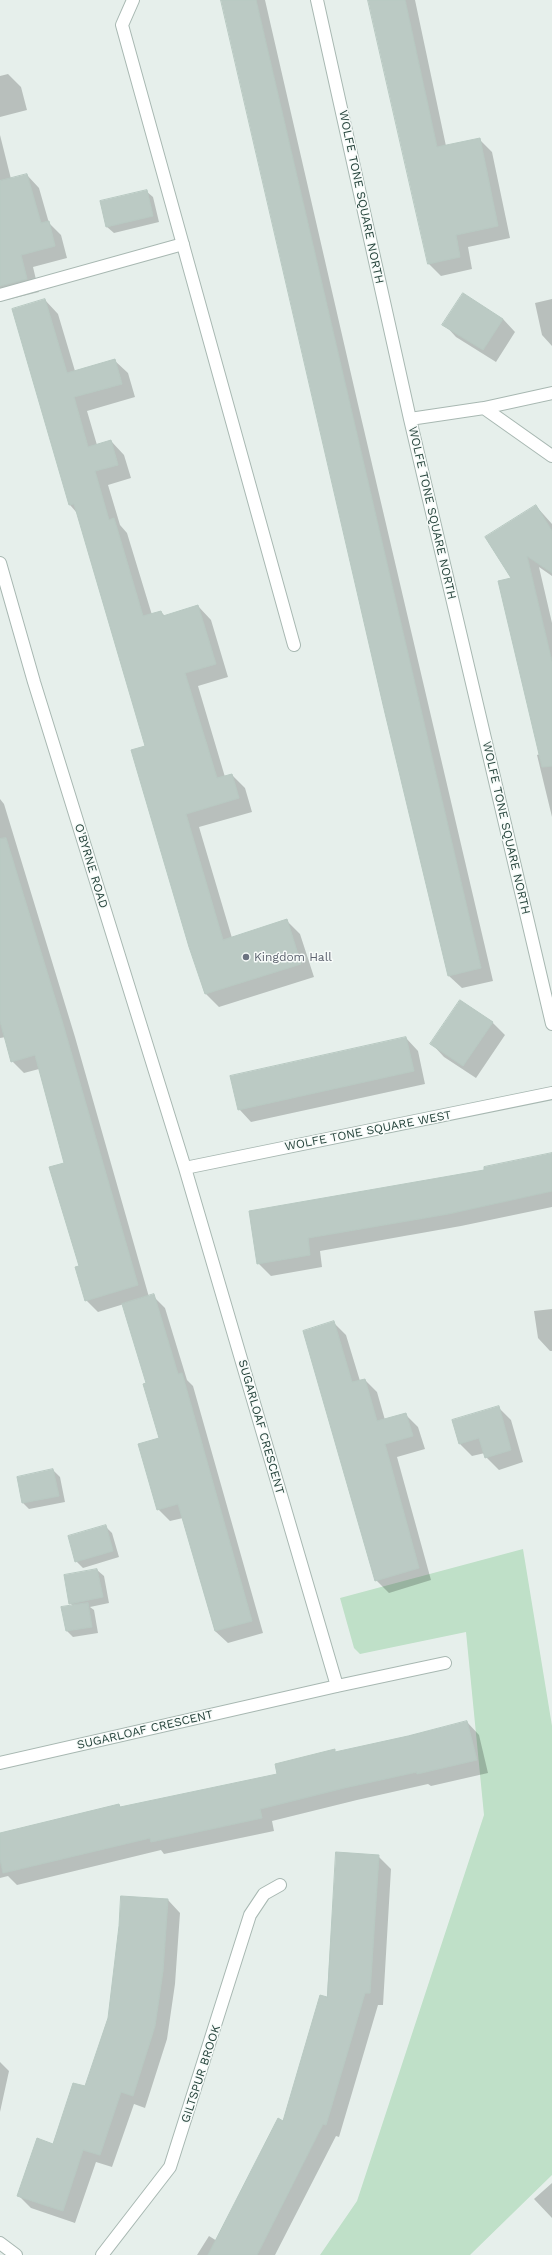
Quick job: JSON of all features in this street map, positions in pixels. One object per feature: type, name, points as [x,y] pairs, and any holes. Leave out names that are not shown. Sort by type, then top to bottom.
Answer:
[{"type":"street","points":[[133,0],[122,25],[294,645]]},
{"type":"street","name":"WOLFE TONE SQUARE NORTH","points":[[317,0],[410,419],[552,1024]]},
{"type":"street","points":[[0,295],[183,244]]},
{"type":"street","points":[[410,419],[484,408],[552,393]]},
{"type":"street","points":[[484,408],[552,456]]},
{"type":"street","name":"O'BYRNE ROAD","points":[[0,563],[36,690],[184,1168]]},
{"type":"street","name":"WOLFE TONE SQUARE WEST","points":[[184,1168],[552,1094]]},
{"type":"street","name":"SUGARLOAF CRESCENT","points":[[184,1168],[337,1686]]},
{"type":"street","name":"SUGARLOAF CRESCENT","points":[[0,1763],[337,1686],[445,1663]]},
{"type":"street","name":"GILTSPUR BROOK","points":[[102,2255],[170,2168],[250,1915],[264,1894],[280,1885]]},
{"type":"street","points":[[0,2243],[16,2255]]},
{"type":"green space","points":[[523,1549],[552,1726],[552,2175],[470,2255],[320,2255],[357,2201],[484,1815],[466,1632],[360,1654],[354,1648],[340,1598]]},
{"type":"building","points":[[221,0],[256,0],[481,968],[448,976],[384,709]]},
{"type":"building","points":[[368,0],[405,0],[437,147],[480,138],[498,226],[456,235],[460,257],[428,264]]},
{"type":"building","points":[[27,174],[41,223],[49,221],[55,246],[21,255],[27,279],[0,286],[0,181]]},
{"type":"building","points":[[147,190],[153,216],[106,227],[100,201]]},
{"type":"building","points":[[463,293],[503,319],[483,350],[442,325]]},
{"type":"building","points":[[45,299],[67,373],[115,359],[122,384],[74,397],[88,447],[111,440],[118,465],[95,471],[109,520],[114,518],[143,616],[161,611],[163,616],[198,605],[216,664],[185,673],[217,778],[232,774],[239,798],[186,814],[223,940],[287,919],[301,964],[205,994],[189,947],[131,750],[145,746],[74,504],[69,505],[12,309]]},
{"type":"building","points":[[536,505],[552,531],[552,573],[527,556],[552,662],[552,766],[542,767],[498,581],[511,578],[485,537]]},
{"type":"building","points":[[6,838],[63,1024],[138,1285],[85,1301],[75,1267],[79,1266],[49,1167],[64,1163],[35,1055],[11,1062],[0,1021],[0,839]]},
{"type":"building","points":[[460,1000],[493,1022],[463,1066],[430,1044]]},
{"type":"building","points":[[406,1037],[414,1071],[238,1110],[230,1076]]},
{"type":"building","points":[[552,1153],[552,1191],[448,1214],[308,1238],[310,1255],[257,1264],[249,1211],[484,1170],[484,1167]]},
{"type":"building","points":[[154,1294],[178,1374],[182,1373],[252,1621],[215,1631],[178,1504],[157,1510],[138,1444],[159,1438],[143,1384],[146,1383],[122,1304]]},
{"type":"building","points":[[334,1321],[352,1382],[365,1379],[377,1421],[406,1413],[413,1436],[385,1444],[419,1568],[375,1581],[303,1331]]},
{"type":"building","points":[[499,1406],[511,1450],[485,1458],[479,1438],[459,1444],[452,1420]]},
{"type":"building","points":[[53,1469],[59,1496],[22,1503],[17,1477]]},
{"type":"building","points":[[106,1525],[113,1551],[75,1562],[68,1536]]},
{"type":"building","points":[[97,1569],[103,1597],[69,1604],[64,1575]]},
{"type":"building","points":[[88,1603],[92,1627],[66,1631],[61,1607]]},
{"type":"building","points":[[467,1721],[477,1760],[417,1774],[417,1772],[344,1788],[260,1809],[262,1818],[151,1842],[150,1838],[3,1873],[0,1859],[0,1833],[119,1804],[120,1807],[277,1774],[275,1764],[335,1749],[335,1752],[408,1736]]},
{"type":"building","points":[[336,1852],[379,1855],[370,1993],[365,1993],[326,2125],[323,2124],[257,2255],[208,2255],[278,2118],[283,2121],[320,1995],[327,1997]]},
{"type":"building","points":[[121,1896],[168,1899],[163,1971],[155,2026],[133,2096],[121,2092],[100,2155],[83,2150],[63,2211],[17,2196],[37,2138],[53,2144],[73,2083],[85,2086],[108,2018]]},
{"type":"place","name":"Kingdom Hall","points":[[246,957]]}]
